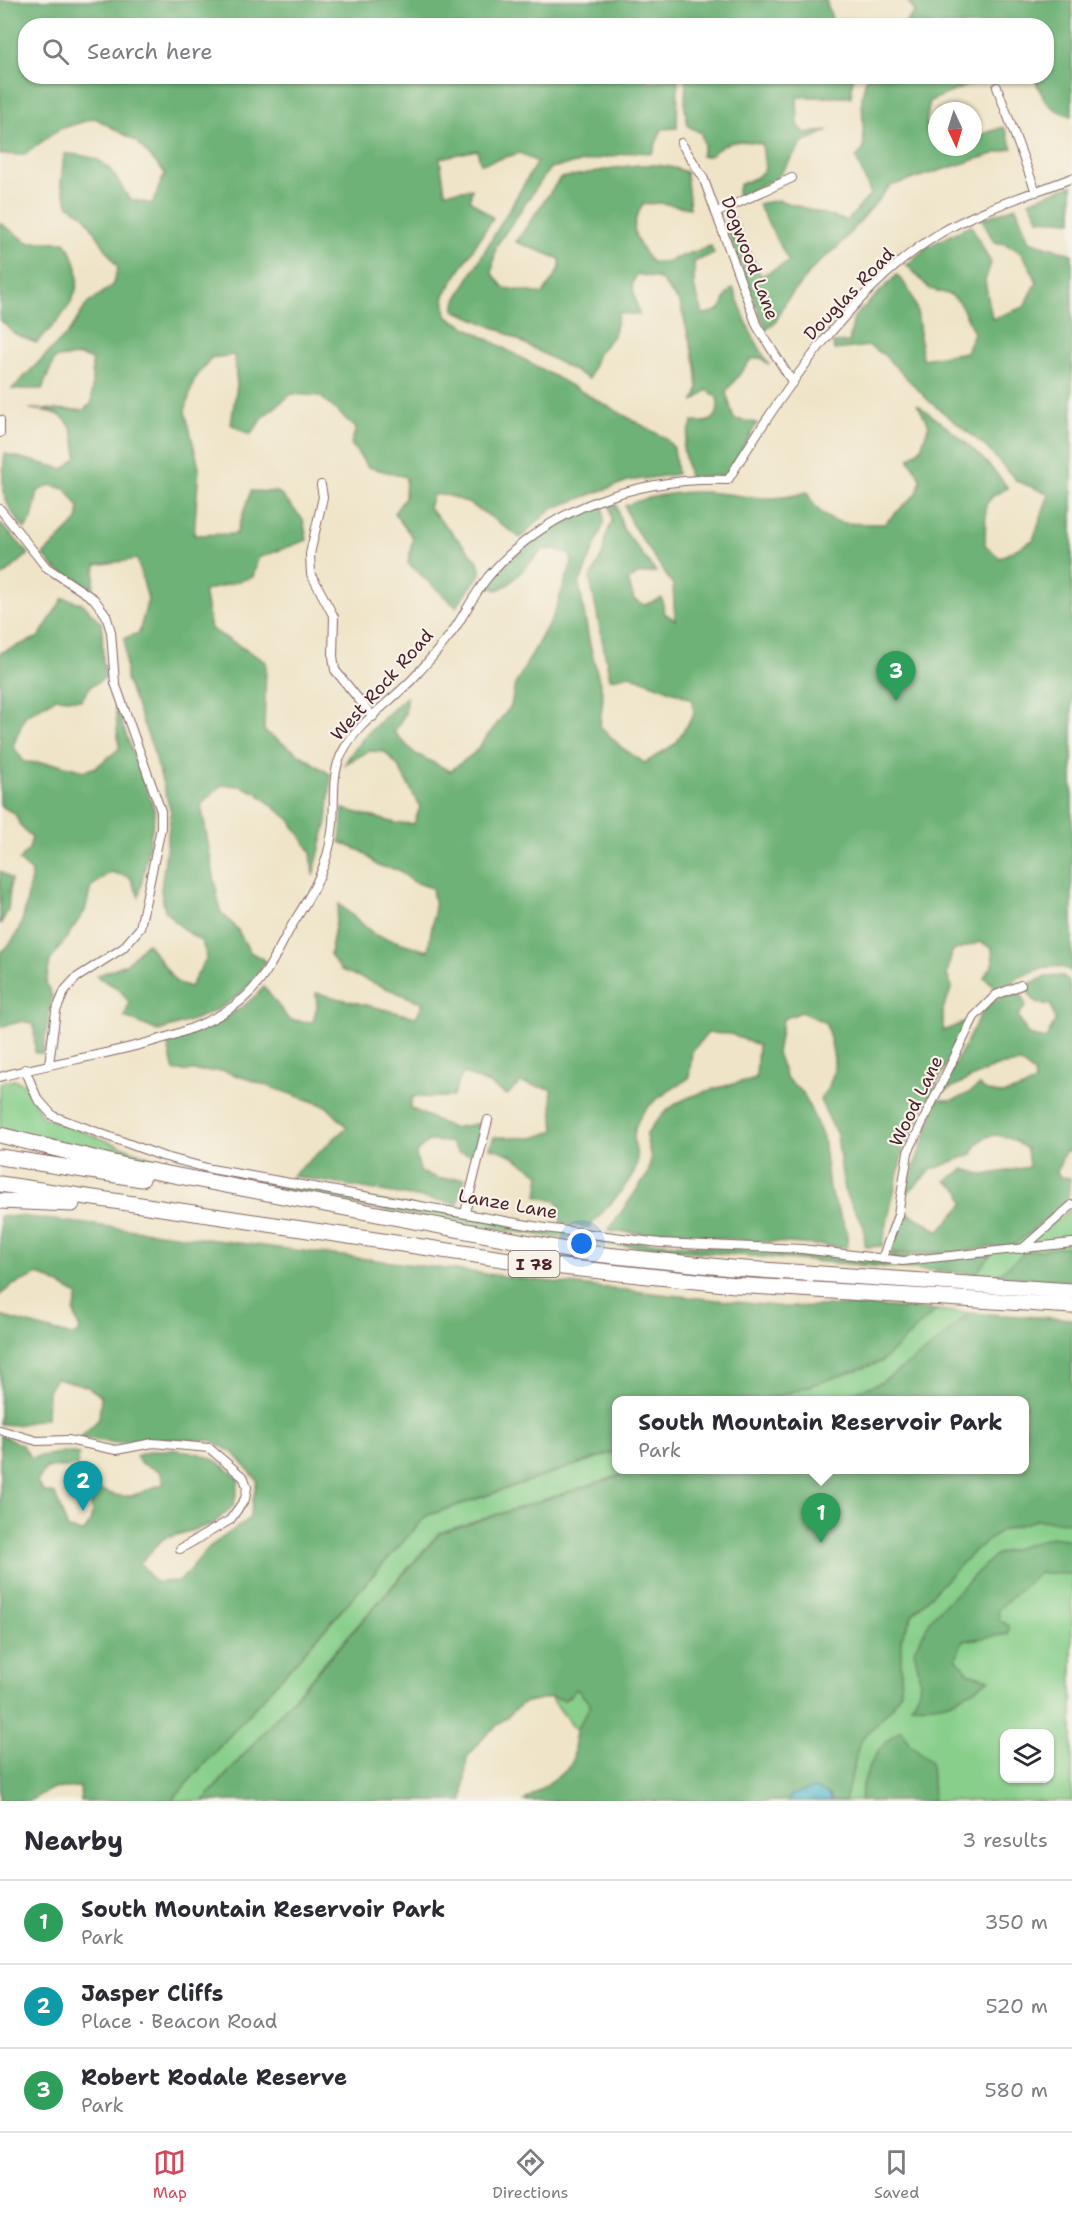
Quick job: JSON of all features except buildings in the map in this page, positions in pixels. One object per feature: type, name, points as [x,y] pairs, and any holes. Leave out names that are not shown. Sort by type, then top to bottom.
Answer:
[{"type":"highway","points":[[0,1135],[126,1166],[438,1226]]},
{"type":"highway","name":"I 78","points":[[0,1157],[438,1226],[577,1252],[675,1262],[1072,1291]]},
{"type":"highway","name":"I 78","points":[[0,1184],[543,1265],[735,1285],[1072,1306]]},
{"type":"highway","points":[[0,1201],[132,1209],[405,1246]]},
{"type":"street","points":[[997,87],[1036,192]]},
{"type":"street","name":"Dogwood Lane","points":[[681,143],[699,169],[754,321],[793,382]]},
{"type":"street","points":[[716,213],[792,178]]},
{"type":"street","name":"Douglas Road","points":[[769,414],[864,296],[918,248],[955,225],[1072,178]]},
{"type":"street","name":"West Rock Road","points":[[0,1077],[139,1044],[181,1031],[226,1011],[256,986],[274,962],[320,876],[333,831],[338,763],[346,746],[403,689],[442,645],[487,579],[531,540],[571,512],[623,491],[678,481],[728,480],[769,414]]},
{"type":"street","points":[[0,420],[0,433]]},
{"type":"street","points":[[321,485],[323,497],[310,554],[311,574],[334,617],[335,670],[373,717]]},
{"type":"street","points":[[0,509],[46,567],[94,599],[106,615],[111,632],[115,683],[161,811],[160,828],[140,928],[123,948],[76,978],[65,990],[56,1011],[49,1064]]},
{"type":"street","name":"Wood Lane","points":[[882,1258],[898,1215],[908,1152],[974,1017],[996,995],[1021,985]]},
{"type":"street","name":"Lanze Lane","points":[[26,1069],[37,1098],[53,1116],[162,1156],[211,1168],[614,1238],[660,1243],[802,1249],[882,1258],[943,1258],[1072,1243]]},
{"type":"street","points":[[465,1213],[488,1120]]},
{"type":"street","points":[[1022,1250],[1072,1205]]},
{"type":"street","points":[[0,1430],[38,1441],[68,1440],[116,1450],[153,1443],[208,1448],[244,1478],[247,1491],[237,1514],[213,1533],[180,1549]]},
{"type":"green space","points":[[0,0],[826,0],[832,18],[18,18],[18,84],[678,84],[677,128],[662,129],[652,153],[634,152],[550,168],[496,246],[492,273],[504,288],[543,294],[560,268],[560,259],[516,242],[560,178],[639,165],[671,167],[686,172],[690,208],[660,203],[643,204],[635,221],[637,240],[651,262],[665,262],[711,246],[714,253],[694,262],[694,287],[703,314],[712,313],[721,308],[728,292],[733,288],[750,331],[769,365],[761,358],[751,359],[726,392],[734,419],[757,423],[727,476],[689,477],[683,447],[693,421],[710,421],[716,415],[718,404],[717,397],[707,390],[694,401],[698,390],[696,366],[680,303],[660,279],[637,274],[632,284],[639,315],[619,313],[613,336],[598,353],[589,379],[502,331],[454,310],[456,300],[537,162],[520,153],[481,164],[477,150],[440,158],[445,192],[472,189],[470,200],[493,218],[444,295],[446,316],[665,438],[674,448],[677,474],[628,481],[551,509],[520,538],[466,502],[454,497],[433,495],[429,508],[478,561],[481,573],[456,607],[408,563],[413,538],[394,513],[405,498],[406,477],[368,467],[351,444],[356,428],[320,396],[292,394],[265,415],[250,435],[231,424],[237,385],[234,355],[211,358],[194,380],[185,411],[199,467],[194,535],[236,534],[251,491],[278,492],[303,519],[307,540],[258,558],[253,577],[204,591],[211,629],[266,662],[264,731],[331,775],[327,821],[313,876],[311,852],[290,820],[257,793],[241,786],[222,785],[201,804],[220,911],[237,929],[250,952],[266,961],[245,989],[220,1008],[158,1031],[125,1017],[129,1002],[119,989],[96,976],[126,964],[147,943],[176,982],[190,987],[207,957],[202,942],[182,928],[165,911],[161,890],[171,812],[152,746],[126,679],[125,638],[139,633],[148,599],[137,559],[96,565],[93,589],[56,569],[43,555],[77,521],[79,507],[66,489],[50,485],[38,491],[32,519],[25,529],[11,512],[7,503],[3,477],[5,454],[64,469],[77,457],[76,444],[66,420],[52,413],[30,409],[83,410],[92,403],[92,360],[81,356],[55,358],[42,389],[12,389],[69,332],[87,304],[112,286],[118,268],[84,215],[69,206],[61,184],[64,154],[97,160],[110,170],[129,199],[152,204],[165,173],[136,141],[95,118],[60,129],[23,155],[0,154]]},
{"type":"green space","points":[[907,0],[1072,0],[1072,116],[1052,107],[1037,84],[1054,84],[1054,18],[909,18],[915,12]]},
{"type":"green space","points":[[686,84],[852,84],[851,97],[797,97],[798,125],[806,134],[828,130],[801,144],[778,177],[737,197],[739,185],[757,177],[765,169],[762,144],[747,141],[728,143],[710,156],[701,156],[704,145],[701,133],[688,126],[685,108]]},
{"type":"green space","points":[[865,84],[971,84],[928,102],[926,122],[928,156],[982,156],[982,134],[1004,127],[1013,148],[890,186],[838,247],[817,264],[786,301],[776,321],[766,330],[726,227],[732,214],[761,276],[789,262],[758,204],[778,200],[847,221],[871,194],[856,158],[864,149],[862,97]]},
{"type":"green space","points":[[1072,185],[1072,221],[1039,219],[1029,201]]},
{"type":"green space","points":[[1016,207],[1029,241],[1072,254],[1072,972],[1054,966],[1044,968],[997,989],[984,977],[993,965],[992,948],[980,942],[952,951],[947,975],[952,987],[943,1009],[943,1031],[968,1021],[903,1150],[882,1246],[865,1247],[864,1227],[844,1190],[837,1135],[820,1100],[827,1090],[834,1071],[833,1054],[826,1023],[802,1012],[783,1019],[777,1053],[786,1078],[803,1093],[823,1137],[829,1189],[847,1231],[847,1247],[608,1231],[648,1174],[651,1158],[646,1136],[656,1121],[667,1110],[694,1095],[756,1078],[758,1045],[730,1034],[708,1033],[692,1051],[689,1078],[654,1102],[640,1117],[634,1137],[637,1157],[632,1176],[589,1228],[561,1223],[558,1202],[537,1196],[540,1174],[510,1155],[490,1148],[494,1137],[533,1138],[554,1131],[551,1089],[520,1083],[507,1095],[463,1073],[452,1097],[412,1097],[410,1108],[452,1128],[482,1123],[474,1155],[458,1152],[450,1142],[429,1141],[416,1153],[420,1172],[440,1179],[465,1178],[458,1204],[292,1176],[347,1127],[326,1106],[224,1071],[174,1071],[167,1042],[207,1027],[232,1014],[264,987],[289,1020],[313,1022],[317,1006],[316,993],[416,1017],[423,1003],[341,970],[330,955],[339,904],[375,935],[428,951],[435,907],[432,888],[412,881],[399,870],[378,866],[363,852],[340,842],[343,809],[396,823],[414,824],[420,807],[398,766],[385,752],[369,751],[345,764],[365,736],[406,697],[405,714],[394,732],[414,753],[450,771],[474,753],[511,706],[515,685],[554,614],[572,562],[569,554],[556,549],[542,550],[509,584],[497,590],[486,586],[510,560],[555,527],[603,503],[604,523],[579,585],[590,645],[603,696],[600,726],[621,747],[645,763],[675,744],[694,714],[692,699],[630,675],[610,679],[590,579],[603,553],[605,539],[612,521],[610,505],[616,504],[623,529],[656,572],[638,574],[628,580],[634,600],[644,605],[662,598],[664,613],[675,620],[673,585],[631,523],[625,506],[646,498],[682,493],[705,492],[772,498],[807,492],[813,504],[821,512],[838,522],[884,524],[917,493],[921,479],[909,459],[921,448],[929,425],[917,404],[977,453],[1008,488],[994,495],[986,504],[985,545],[1000,558],[1033,540],[1049,494],[1017,481],[985,446],[929,401],[883,354],[869,346],[834,350],[833,343],[849,342],[854,317],[897,275],[911,293],[915,303],[922,359],[966,352],[974,333],[960,303],[951,295],[930,289],[907,265],[927,247],[971,225],[991,263],[985,281],[992,319],[1024,307],[1037,282],[1022,255],[1011,246],[994,242],[982,219]]},
{"type":"green space","points":[[0,223],[28,242],[65,242],[74,257],[77,285],[73,297],[67,309],[36,343],[15,334],[0,320]]},
{"type":"green space","points":[[0,523],[29,554],[0,578]]},
{"type":"green space","points":[[63,598],[82,603],[102,624],[103,664],[106,677],[91,686],[81,700],[56,698],[25,716],[13,746],[24,762],[58,764],[84,771],[96,767],[119,749],[115,705],[155,812],[139,897],[130,877],[110,872],[91,887],[85,911],[50,961],[46,983],[52,996],[43,1053],[35,1053],[34,1025],[23,1021],[0,1027],[0,953],[15,936],[24,916],[32,872],[19,861],[29,849],[32,837],[21,827],[15,814],[0,805],[0,653],[39,637]]},
{"type":"green space","points":[[0,871],[11,879],[8,910],[0,925]]},
{"type":"green space","points":[[1063,976],[1069,982],[1072,1004],[1072,1152],[1065,1151],[1057,1172],[1060,1177],[1070,1178],[1068,1201],[1015,1244],[955,1252],[891,1253],[903,1210],[939,1231],[964,1204],[960,1191],[946,1181],[964,1169],[984,1175],[1029,1167],[1027,1149],[1004,1137],[989,1136],[977,1145],[972,1154],[931,1170],[904,1196],[938,1099],[955,1099],[979,1086],[986,1091],[1000,1094],[1035,1083],[1034,1073],[1021,1063],[996,1066],[940,1093],[982,1012],[996,999],[1019,989],[1026,1006],[1018,1015],[1028,1035],[1046,1039],[1055,1021],[1051,1005],[1036,1003],[1024,986],[1045,977]]},
{"type":"green space","points":[[14,1080],[25,1084],[42,1117],[172,1165],[622,1241],[627,1246],[469,1224],[312,1197],[0,1130],[0,1083]]},
{"type":"green space","points":[[1072,1208],[1072,1279],[975,1274],[884,1255],[955,1254],[998,1250],[1034,1220],[1035,1237]]},
{"type":"green space","points":[[0,1216],[22,1216],[568,1284],[784,1307],[854,1305],[936,1310],[881,1362],[779,1396],[612,1396],[612,1453],[426,1516],[171,1801],[81,1801],[80,1787],[51,1789],[29,1801],[0,1801],[0,1435],[22,1445],[31,1458],[64,1452],[79,1454],[77,1466],[46,1468],[37,1482],[44,1492],[55,1494],[68,1529],[84,1532],[90,1521],[92,1509],[84,1485],[110,1494],[130,1496],[164,1484],[160,1471],[140,1463],[136,1456],[166,1450],[197,1453],[219,1463],[239,1479],[234,1505],[213,1524],[163,1539],[140,1563],[155,1582],[180,1581],[209,1547],[249,1519],[257,1480],[235,1454],[211,1440],[142,1439],[117,1443],[80,1438],[99,1419],[101,1396],[86,1386],[56,1378],[48,1391],[47,1418],[17,1425],[0,1424],[0,1316],[72,1336],[80,1331],[74,1312],[78,1295],[39,1274],[13,1285],[0,1295]]},
{"type":"green space","points":[[622,1241],[801,1252],[870,1260],[991,1255],[975,1274],[627,1246]]},
{"type":"green space","points":[[1072,1246],[1072,1281],[996,1276],[1026,1252]]},
{"type":"green space","points":[[936,1310],[969,1313],[955,1326],[1072,1332],[1072,1801],[630,1801],[492,1621],[1011,1474],[1029,1474],[1029,1396],[724,1396],[919,1325]]},
{"type":"green space","points":[[969,1313],[1072,1319],[1072,1522],[1036,1520],[1000,1531],[974,1551],[913,1614],[901,1639],[901,1691],[892,1707],[860,1741],[845,1801],[831,1801],[830,1796],[794,1794],[786,1801],[524,1801],[568,1769],[573,1760],[576,1730],[591,1705],[577,1689],[565,1700],[551,1697],[523,1703],[486,1735],[467,1757],[463,1801],[203,1801],[440,1533],[624,1474],[1029,1474],[1029,1396],[843,1396],[880,1383],[933,1346]]},
{"type":"green space","points":[[612,1453],[612,1474],[624,1474],[439,1533],[203,1801],[171,1801],[426,1516]]},
{"type":"green space","points":[[1051,1537],[1072,1540],[1072,1574],[1039,1573],[998,1609],[999,1620],[1009,1626],[1008,1634],[962,1641],[956,1658],[968,1673],[990,1679],[970,1692],[945,1703],[911,1705],[916,1699],[920,1686],[914,1650],[933,1616],[995,1555]]},
{"type":"green space","points":[[901,1729],[908,1742],[931,1762],[933,1801],[860,1801],[868,1770],[878,1751]]},
{"type":"water","points":[[814,1788],[827,1794],[831,1801],[786,1801],[794,1794]]},
{"type":"place","name":"Robert Rodale Reserve","points":[[896,701]]},
{"type":"place","name":"Jasper Cliffs","points":[[83,1511]]},
{"type":"place","name":"South Mountain Reservoir Park","points":[[821,1543]]}]
